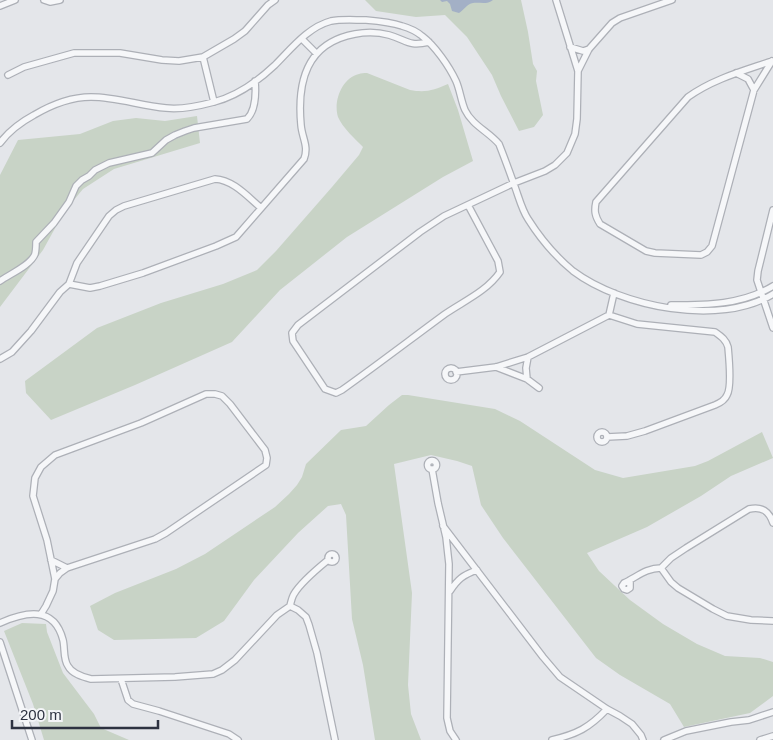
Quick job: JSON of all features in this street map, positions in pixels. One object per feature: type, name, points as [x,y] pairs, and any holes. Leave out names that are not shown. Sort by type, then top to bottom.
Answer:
[{"type":"street","points":[[0,6],[15,0]]},
{"type":"street","points":[[44,0],[50,2],[60,0]]},
{"type":"street","points":[[8,75],[24,67],[74,53],[120,53],[179,61],[203,57],[245,31],[268,5],[275,0]]},
{"type":"street","points":[[468,205],[498,261],[500,272],[495,280],[342,390],[336,393],[325,389],[293,341],[292,333],[298,325],[420,232],[444,216],[514,183],[545,171],[555,165],[567,153],[575,134],[578,71],[556,0]]},
{"type":"street","points":[[578,71],[589,49],[612,23],[620,18],[672,0]]},
{"type":"street","points":[[0,144],[4,137],[22,122],[47,107],[69,100],[90,97],[167,108],[194,107],[227,98],[250,86],[273,67],[307,33],[320,26],[331,21],[360,20],[391,23],[421,34],[438,52],[455,79],[465,110],[481,129],[499,144],[527,218],[554,253],[574,271],[614,293],[659,306],[682,310],[700,311],[746,305],[763,295],[773,286]]},
{"type":"street","points":[[69,284],[90,288],[100,286],[143,273],[236,237],[260,207],[304,159],[306,147],[301,128],[300,101],[305,72],[316,53],[337,39],[355,34],[372,33],[388,35],[410,44],[429,42]]},
{"type":"street","points":[[302,39],[316,53]]},
{"type":"street","points":[[570,47],[583,51],[589,49]]},
{"type":"street","points":[[203,57],[214,102]]},
{"type":"street","points":[[773,61],[754,90],[712,246],[707,252],[701,255],[646,251],[600,224],[594,209],[596,202],[688,97],[699,89],[735,73],[773,61]]},
{"type":"street","points":[[735,73],[748,79],[754,90]]},
{"type":"street","points":[[0,280],[30,262],[36,250],[36,242],[69,202],[76,186],[82,180],[108,163],[152,152],[166,140],[184,131],[247,119],[253,108],[256,81]]},
{"type":"street","points":[[0,359],[12,352],[31,331],[60,292],[69,284],[77,263],[109,216],[116,210],[214,179],[226,181],[233,185],[260,207]]},
{"type":"street","points":[[773,210],[757,280],[773,328]]},
{"type":"street","points":[[608,315],[614,293]]},
{"type":"street","points":[[763,295],[773,294]]},
{"type":"street","points":[[456,372],[496,367],[528,357],[608,315],[637,324],[715,332],[723,337],[728,347],[730,390],[722,402],[645,431],[627,436],[607,437]]},
{"type":"street","points":[[527,379],[528,357]]},
{"type":"street","points":[[496,367],[527,379],[539,388]]},
{"type":"street","points":[[41,614],[53,592],[55,579],[33,496],[35,478],[41,467],[55,455],[141,423],[206,394],[222,396],[265,450],[266,465],[199,512],[155,539],[67,568],[55,579]]},
{"type":"street","points":[[432,470],[449,564],[447,718],[450,731],[456,740]]},
{"type":"street","points":[[630,580],[646,570],[661,568],[671,558],[686,548],[750,509],[761,508],[767,511],[773,521]]},
{"type":"street","points":[[443,526],[560,677],[632,724],[643,740]]},
{"type":"street","points":[[51,560],[67,568]]},
{"type":"street","points":[[0,623],[24,614],[41,614],[52,620],[60,630],[64,656],[68,667],[78,674],[91,679],[213,674],[235,660],[277,615],[290,606],[294,594],[302,584],[328,560]]},
{"type":"street","points":[[661,568],[678,588],[727,616],[773,621]]},
{"type":"street","points":[[449,592],[458,579],[477,570]]},
{"type":"street","points":[[290,606],[306,617],[309,625],[317,653],[335,740]]},
{"type":"street","points":[[0,642],[32,740]]},
{"type":"street","points":[[120,679],[128,700],[133,704],[229,734],[238,740]]},
{"type":"street","points":[[552,740],[588,727],[607,709]]},
{"type":"street","points":[[664,740],[686,731],[749,720],[773,712]]},
{"type":"street","points":[[760,740],[773,736]]},
{"type":"shaded area","points":[[365,0],[521,0],[533,64],[537,71],[536,81],[543,115],[534,127],[519,131],[492,75],[467,37],[445,15],[416,17],[376,11]]},
{"type":"shaded area","points":[[367,73],[416,91],[430,90],[448,84],[473,161],[443,177],[347,237],[280,290],[232,342],[51,420],[26,393],[25,381],[97,328],[161,303],[223,284],[257,270],[276,251],[359,155],[363,147],[340,121],[337,104],[340,91],[348,80],[353,76]]},
{"type":"shaded area","points":[[197,116],[200,143],[114,169],[83,189],[64,212],[43,250],[0,307],[0,175],[18,140],[80,134],[113,121],[136,118],[165,121]]},
{"type":"shaded area","points":[[402,395],[495,409],[520,421],[595,470],[623,478],[695,466],[762,432],[773,458],[731,476],[701,496],[647,527],[587,553],[599,571],[630,600],[663,624],[697,644],[725,656],[760,658],[773,662],[773,696],[750,713],[684,727],[670,704],[620,675],[596,658],[503,538],[481,505],[472,466],[431,455],[394,464],[412,593],[408,685],[411,714],[421,740],[375,740],[363,665],[352,619],[346,515],[341,504],[328,506],[298,533],[254,580],[224,621],[196,638],[114,640],[98,630],[90,606],[115,593],[176,569],[205,554],[275,507],[297,485],[306,464],[341,430],[366,426]]},
{"type":"shaded area","points":[[22,623],[46,624],[47,632],[63,673],[94,714],[101,728],[129,740],[44,740],[33,704],[4,631]]},
{"type":"water","points":[[440,0],[493,0],[486,3],[471,4],[459,13],[452,11],[447,1],[442,2]]}]
